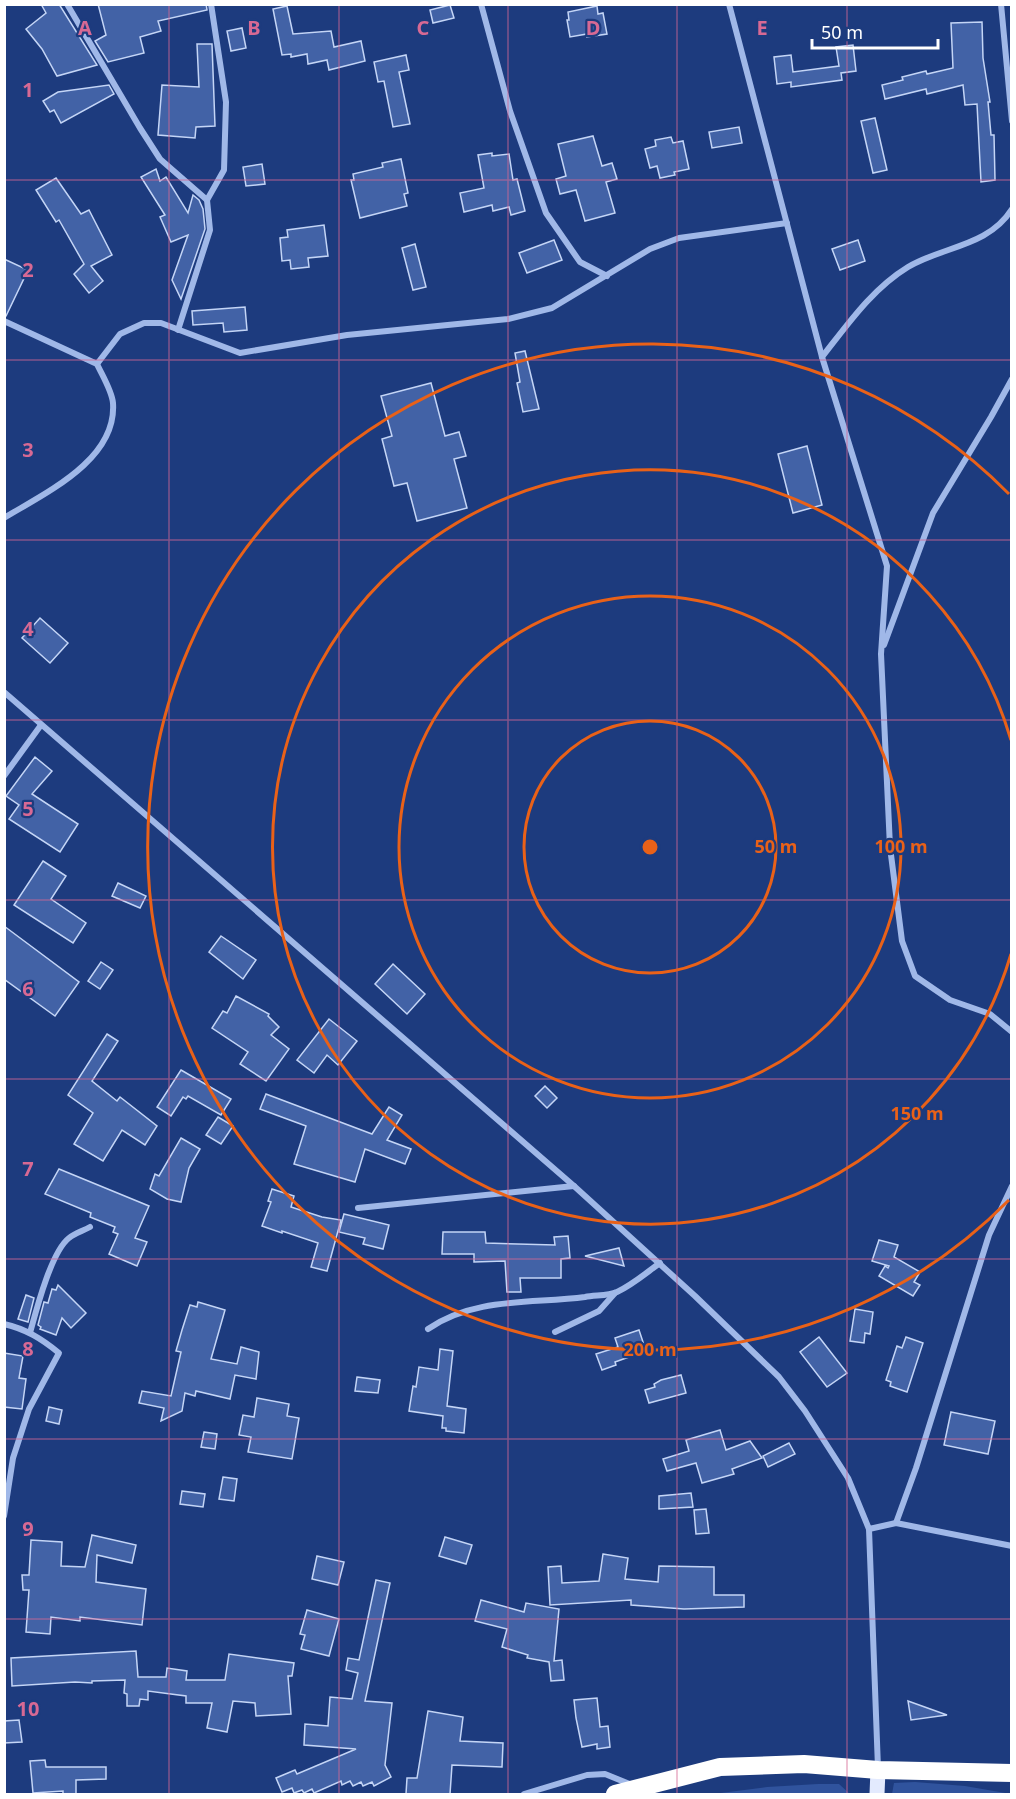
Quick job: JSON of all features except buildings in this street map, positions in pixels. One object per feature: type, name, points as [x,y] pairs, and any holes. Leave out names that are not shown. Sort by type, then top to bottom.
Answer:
[{"type":"highway","points":[[615,1794],[720,1767],[804,1764],[878,1770],[1011,1773]]},
{"type":"main road","points":[[877,1794],[878,1770]]},
{"type":"street","points":[[67,4],[160,159],[207,200]]},
{"type":"street","points":[[178,330],[210,230],[207,200],[224,170],[226,102],[211,4]]},
{"type":"street","points":[[481,4],[510,111],[546,213],[580,262],[607,276]]},
{"type":"street","points":[[729,4],[822,357],[887,566],[881,654],[890,847],[902,941],[915,976],[950,1000],[990,1014],[1011,1032]]},
{"type":"street","points":[[1001,4],[1011,121]]},
{"type":"street","points":[[822,357],[873,293],[909,266],[980,238],[1004,222],[1011,209]]},
{"type":"street","points":[[97,364],[120,334],[144,322],[161,323],[240,353],[347,335],[508,319],[552,308],[651,249],[679,238],[787,224]]},
{"type":"street","points":[[4,321],[97,364],[113,401],[110,426],[95,453],[70,479],[4,518]]},
{"type":"street","points":[[881,654],[933,513],[991,417],[1011,379]]},
{"type":"street","points":[[4,692],[574,1186],[660,1263],[779,1377],[805,1411],[848,1478],[870,1529],[878,1770]]},
{"type":"street","points":[[4,776],[41,725]]},
{"type":"street","points":[[358,1208],[574,1186]]},
{"type":"street","points":[[896,1523],[920,1457],[990,1235],[1011,1186]]},
{"type":"street","points":[[30,1333],[42,1288],[57,1256],[68,1239],[90,1227]]},
{"type":"street","points":[[555,1332],[599,1311],[616,1293],[660,1263]]},
{"type":"street","points":[[428,1329],[445,1317],[482,1307],[525,1300],[616,1293]]},
{"type":"street","points":[[4,1324],[41,1338],[59,1353],[29,1409],[13,1458],[4,1516]]},
{"type":"street","points":[[870,1529],[896,1523],[1011,1546]]},
{"type":"street","points":[[524,1794],[587,1774],[605,1774],[640,1788]]},
{"type":"shaded area","points":[[915,1782],[965,1786],[1011,1794],[892,1794],[894,1783]]},
{"type":"shaded area","points":[[839,1784],[850,1794],[713,1794],[767,1787]]}]
